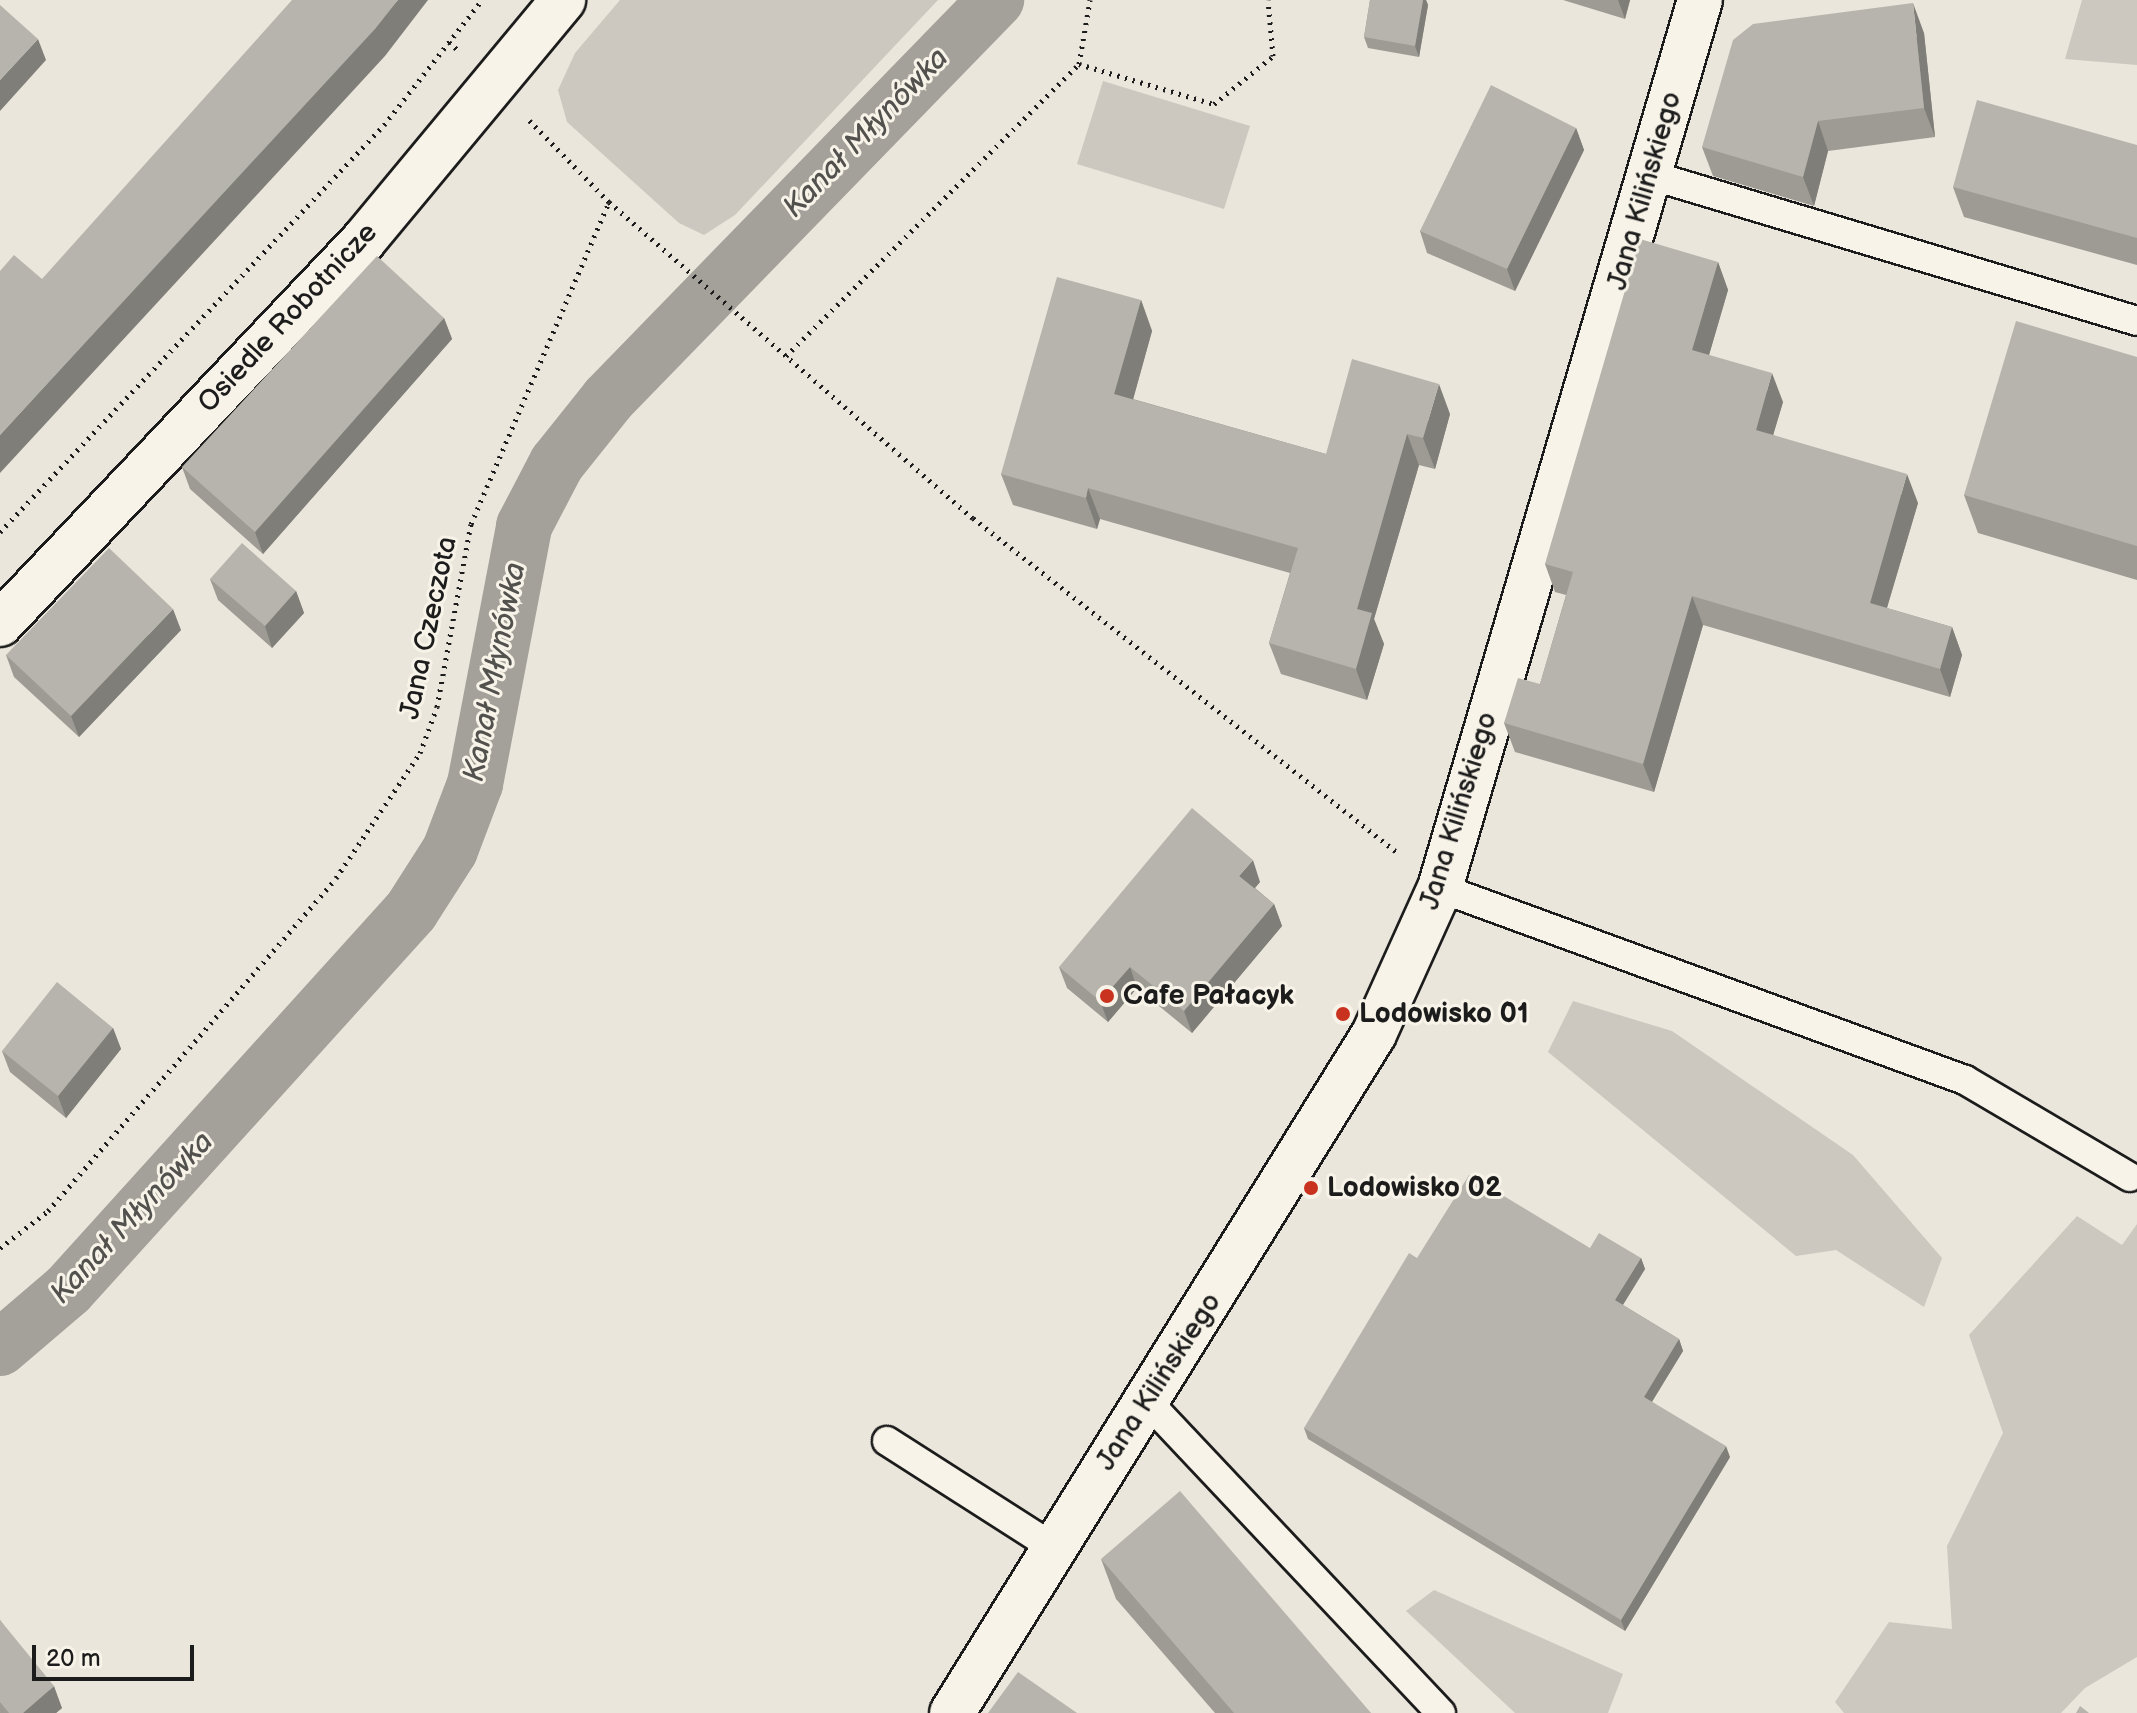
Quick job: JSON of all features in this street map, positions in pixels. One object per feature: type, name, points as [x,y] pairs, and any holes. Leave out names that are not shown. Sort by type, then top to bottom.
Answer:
[{"type":"street","name":"Osiedle Robotnicze","points":[[0,624],[364,240],[563,0]]},
{"type":"street","name":"Jana Kilińskiego","points":[[952,1713],[1374,1034],[1440,888],[1700,0]]},
{"type":"lane","points":[[1650,175],[2137,321]]},
{"type":"lane","points":[[1440,888],[1965,1080],[2130,1177]]},
{"type":"lane","points":[[1146,1400],[1441,1713]]},
{"type":"lane","points":[[887,1441],[1054,1548]]},
{"type":"path","points":[[0,532],[384,125],[482,0]]},
{"type":"path","points":[[786,356],[1079,64],[1090,0]]},
{"type":"path","points":[[1079,64],[1214,104],[1273,56],[1268,0]]},
{"type":"path","points":[[523,114],[609,202],[973,518],[1440,888]]},
{"type":"path","name":"Jana Czeczota","points":[[0,1248],[48,1211],[336,878],[397,796],[437,707],[471,524],[495,457],[609,202]]},
{"type":"shaded area","points":[[620,0],[938,0],[735,215],[704,235],[679,223],[567,122],[558,90],[575,53]]},
{"type":"shaded area","points":[[2082,0],[2137,0],[2137,65],[2065,59]]},
{"type":"shaded area","points":[[1103,81],[1250,126],[1224,209],[1077,164]]},
{"type":"shaded area","points":[[1573,1001],[1672,1031],[1853,1155],[1942,1258],[1924,1307],[1836,1250],[1796,1256],[1548,1052]]},
{"type":"shaded area","points":[[2077,1216],[2122,1245],[2137,1224],[2137,1657],[2085,1688],[2061,1713],[1844,1713],[1835,1702],[1889,1622],[1952,1629],[1947,1546],[2003,1433],[1969,1335]]},
{"type":"shaded area","points":[[1434,1590],[1623,1674],[1608,1713],[1515,1713],[1406,1611]]},
{"type":"building","points":[[292,0],[398,0],[375,29],[0,435],[0,271],[14,255],[42,279]]},
{"type":"building","points":[[1370,0],[1423,0],[1415,46],[1364,37]]},
{"type":"building","points":[[1913,3],[1924,108],[1818,121],[1803,177],[1702,147],[1733,40],[1753,24]]},
{"type":"building","points":[[0,5],[38,39],[0,80]]},
{"type":"building","points":[[1491,85],[1576,128],[1507,269],[1420,231]]},
{"type":"building","points":[[1977,100],[2137,145],[2137,238],[1953,187]]},
{"type":"building","points":[[1640,239],[1718,262],[1692,350],[1772,373],[1756,430],[1907,474],[1870,603],[1952,627],[1940,669],[1692,596],[1643,764],[1504,723],[1518,678],[1540,684],[1573,572],[1545,564]]},
{"type":"building","points":[[377,256],[444,318],[255,532],[182,467]]},
{"type":"building","points":[[1057,277],[1141,300],[1114,394],[1326,454],[1352,359],[1439,384],[1423,438],[1407,434],[1357,609],[1372,613],[1356,669],[1269,643],[1298,548],[1088,488],[1086,498],[1001,474]]},
{"type":"building","points":[[2016,321],[2137,357],[2137,546],[1964,495]]},
{"type":"building","points":[[242,543],[296,591],[265,626],[210,579]]},
{"type":"building","points":[[109,548],[173,609],[71,716],[6,655]]},
{"type":"building","points":[[1192,808],[1253,860],[1239,876],[1274,904],[1184,1011],[1130,967],[1100,1001],[1059,967]]},
{"type":"building","points":[[57,982],[113,1028],[58,1096],[2,1051]]},
{"type":"building","points":[[1469,1175],[1590,1248],[1599,1233],[1641,1258],[1615,1300],[1679,1339],[1644,1397],[1726,1446],[1621,1620],[1304,1428],[1409,1253],[1417,1258]]},
{"type":"building","points":[[1180,1491],[1371,1713],[1234,1713],[1101,1559]]},
{"type":"building","points":[[0,1620],[54,1686],[23,1713],[9,1713],[0,1702]]},
{"type":"building","points":[[1018,1672],[1077,1713],[988,1713]]},
{"type":"building","points":[[2080,1706],[2089,1713],[2076,1713]]},
{"type":"waterway","name":"Kanał Młynówka","points":[[0,1348],[68,1290],[411,911],[450,850],[475,784],[524,526],[557,463],[608,399],[996,0]]},
{"type":"place","name":"Cafe Pałacyk","points":[[1107,996]]},
{"type":"place","name":"Lodowisko 01","points":[[1343,1014]]},
{"type":"place","name":"Lodowisko 02","points":[[1311,1188]]}]
